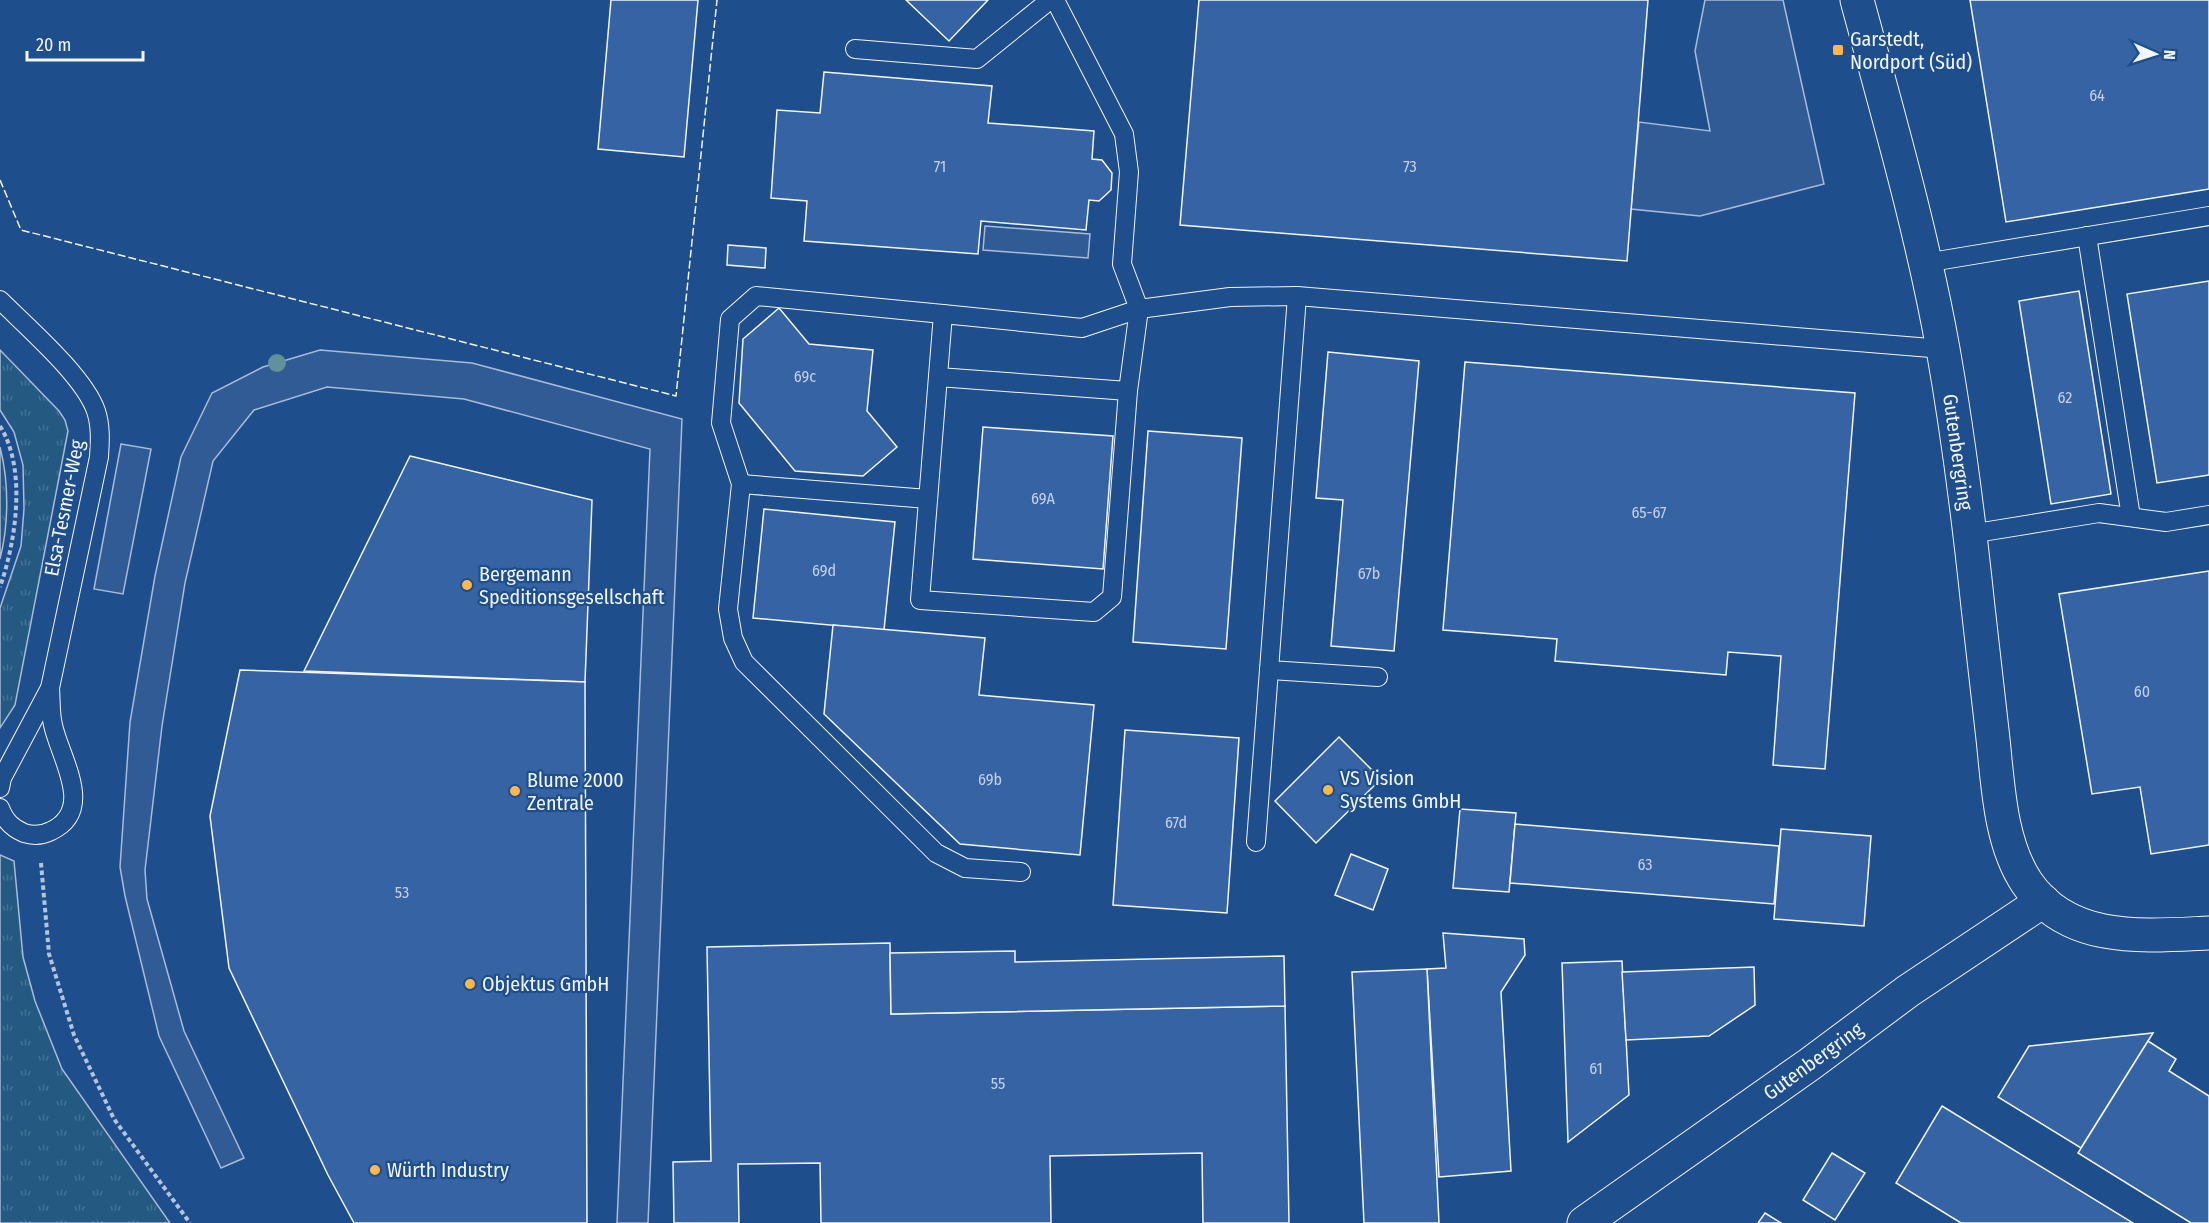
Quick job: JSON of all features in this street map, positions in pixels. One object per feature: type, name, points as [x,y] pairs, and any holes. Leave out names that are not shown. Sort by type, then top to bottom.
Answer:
[{"type":"street","name":"Gutenbergring","points":[[1857,0],[1925,263],[1943,349],[1970,534],[2001,813],[2016,864],[2028,884],[2043,901],[2060,915],[2085,927],[2139,937],[2209,933]]},
{"type":"street","name":"Gutenbergring","points":[[1584,1223],[1810,1064],[1908,991],[2043,901]]},
{"type":"lane","points":[[855,49],[977,59],[1050,0]]},
{"type":"lane","points":[[943,314],[920,600],[1094,612],[1112,597],[1128,391],[1139,309],[1122,264],[1129,172],[1124,134],[1055,0]]},
{"type":"lane","points":[[1925,263],[2209,216]]},
{"type":"lane","points":[[2087,236],[2131,517]]},
{"type":"lane","points":[[1021,872],[965,868],[936,853],[744,662],[733,638],[728,609],[741,484],[721,423],[730,319],[756,296],[1082,328],[1139,309],[1230,297],[1297,296],[1943,349]]},
{"type":"lane","points":[[1256,842],[1297,296]]},
{"type":"lane","name":"Elsa-Tesmer-Weg","points":[[0,300],[69,370],[88,394],[96,411],[101,433],[99,457],[50,688],[52,724],[75,796],[70,816],[59,827],[38,835]]},
{"type":"lane","points":[[938,378],[1128,391]]},
{"type":"lane","points":[[741,484],[928,499]]},
{"type":"lane","points":[[1970,534],[2099,513],[2166,522],[2209,515]]},
{"type":"lane","points":[[1269,670],[1378,677]]},
{"type":"lane","name":"Elsa-Tesmer-Weg","points":[[0,788],[2,778],[50,688]]},
{"type":"lane","points":[[0,808],[4,819],[14,829],[29,835],[38,835]]},
{"type":"path","points":[[0,426],[9,440],[14,473],[15,520],[8,563],[0,587]]},
{"type":"path","points":[[38,835],[50,954],[74,1035],[114,1119],[190,1223]]},
{"type":"green space","points":[[0,350],[59,411],[68,431],[15,705],[0,728],[0,608],[21,546],[24,509],[23,465],[14,432],[0,410]]},
{"type":"green space","points":[[0,447],[7,503],[0,559]]},
{"type":"green space","points":[[0,855],[14,861],[23,957],[35,1001],[62,1069],[170,1223],[0,1223]]},
{"type":"shaded area","points":[[1705,0],[1783,0],[1824,184],[1700,216],[1631,209],[1639,122],[1710,131],[1695,51]]},
{"type":"shaded area","points":[[985,226],[1090,234],[1088,258],[983,250]]},
{"type":"shaded area","points":[[320,350],[472,363],[682,419],[648,1223],[617,1223],[650,449],[464,399],[327,387],[254,410],[213,461],[185,583],[162,726],[145,870],[147,899],[184,1031],[244,1158],[221,1168],[159,1036],[120,867],[130,722],[155,576],[181,457],[212,393],[263,367]]},
{"type":"shaded area","points":[[121,444],[151,449],[123,594],[94,589]]},
{"type":"building","points":[[611,0],[698,0],[684,157],[598,149]]},
{"type":"building","points":[[906,0],[988,0],[949,41]]},
{"type":"building","points":[[1199,0],[1648,0],[1627,261],[1180,225]]},
{"type":"building","points":[[1970,0],[2209,0],[2209,189],[2006,222]]},
{"type":"building","points":[[824,72],[992,86],[988,123],[1094,131],[1092,159],[1102,160],[1112,173],[1111,190],[1099,201],[1089,200],[1086,230],[981,221],[978,254],[804,241],[807,201],[771,198],[777,110],[820,113]]},
{"type":"building","points":[[728,245],[766,248],[765,268],[727,265]]},
{"type":"building","points":[[2209,281],[2209,475],[2157,483],[2127,294]]},
{"type":"building","points":[[2079,291],[2111,494],[2051,504],[2019,301]]},
{"type":"building","points":[[779,308],[809,344],[873,350],[867,411],[897,447],[863,476],[795,471],[739,403],[743,339]]},
{"type":"building","points":[[1328,352],[1419,361],[1394,651],[1331,646],[1343,500],[1316,498]]},
{"type":"building","points":[[1465,362],[1855,393],[1825,769],[1773,765],[1781,656],[1728,652],[1726,675],[1555,661],[1557,639],[1443,630]]},
{"type":"building","points":[[983,427],[1113,436],[1103,569],[973,559]]},
{"type":"building","points":[[1148,431],[1242,438],[1226,649],[1133,642]]},
{"type":"building","name":"Bergemann Speditionsgesellschaft","points":[[410,456],[592,500],[585,682],[304,671]]},
{"type":"building","points":[[764,509],[895,522],[884,630],[753,618]]},
{"type":"building","points":[[2209,571],[2209,845],[2151,854],[2140,787],[2092,794],[2059,594]]},
{"type":"building","points":[[833,625],[985,638],[979,695],[1094,705],[1080,855],[960,844],[824,714]]},
{"type":"building","points":[[240,670],[585,682],[587,1223],[354,1223],[328,1175],[229,968],[210,816]]},
{"type":"building","points":[[1125,730],[1239,738],[1227,913],[1113,905]]},
{"type":"building","name":"VS Vision Systems GmbH","points":[[1339,737],[1381,779],[1316,843],[1275,801]]},
{"type":"building","points":[[1460,809],[1516,813],[1509,892],[1453,888]]},
{"type":"building","points":[[1515,824],[1779,846],[1774,904],[1510,883]]},
{"type":"building","points":[[1781,829],[1871,836],[1864,926],[1774,919]]},
{"type":"building","points":[[1351,854],[1388,869],[1373,910],[1335,895]]},
{"type":"building","points":[[1443,933],[1524,939],[1525,955],[1501,992],[1511,1171],[1439,1177],[1427,969],[1446,968]]},
{"type":"building","points":[[890,943],[891,1014],[1285,1006],[1289,1223],[1203,1223],[1202,1153],[1050,1156],[1051,1223],[821,1223],[820,1163],[738,1164],[739,1223],[674,1223],[673,1162],[711,1161],[707,947]]},
{"type":"building","points":[[1015,951],[1015,962],[1284,956],[1285,1006],[891,1014],[890,953]]},
{"type":"building","points":[[1622,961],[1629,1095],[1568,1142],[1562,963]]},
{"type":"building","points":[[1754,967],[1755,1005],[1709,1036],[1626,1040],[1622,972]]},
{"type":"building","points":[[1427,969],[1439,1223],[1364,1223],[1352,972]]},
{"type":"building","points":[[2153,1033],[2081,1148],[1998,1097],[2029,1046]]},
{"type":"building","points":[[2148,1041],[2176,1059],[2169,1071],[2209,1096],[2209,1223],[2191,1223],[2078,1153]]},
{"type":"building","points":[[1942,1106],[2133,1223],[1961,1223],[1896,1183]]},
{"type":"building","points":[[1832,1153],[1865,1173],[1835,1220],[1803,1200]]},
{"type":"building","points":[[1765,1213],[1781,1223],[1758,1223]]},
{"type":"fence","points":[[0,180],[21,230],[676,396],[717,0]]},
{"type":"place","name":"Garstedt, Nordport (Süd)","points":[[1838,50]]},
{"type":"place","name":"Bergemann Speditionsgesellschaft","points":[[467,585]]},
{"type":"place","name":"VS Vision Systems GmbH","points":[[1328,790]]},
{"type":"place","name":"Blume 2000 Zentrale","points":[[515,791]]},
{"type":"place","name":"Objektus GmbH","points":[[470,984]]},
{"type":"place","name":"Würth Industry","points":[[375,1170]]}]
